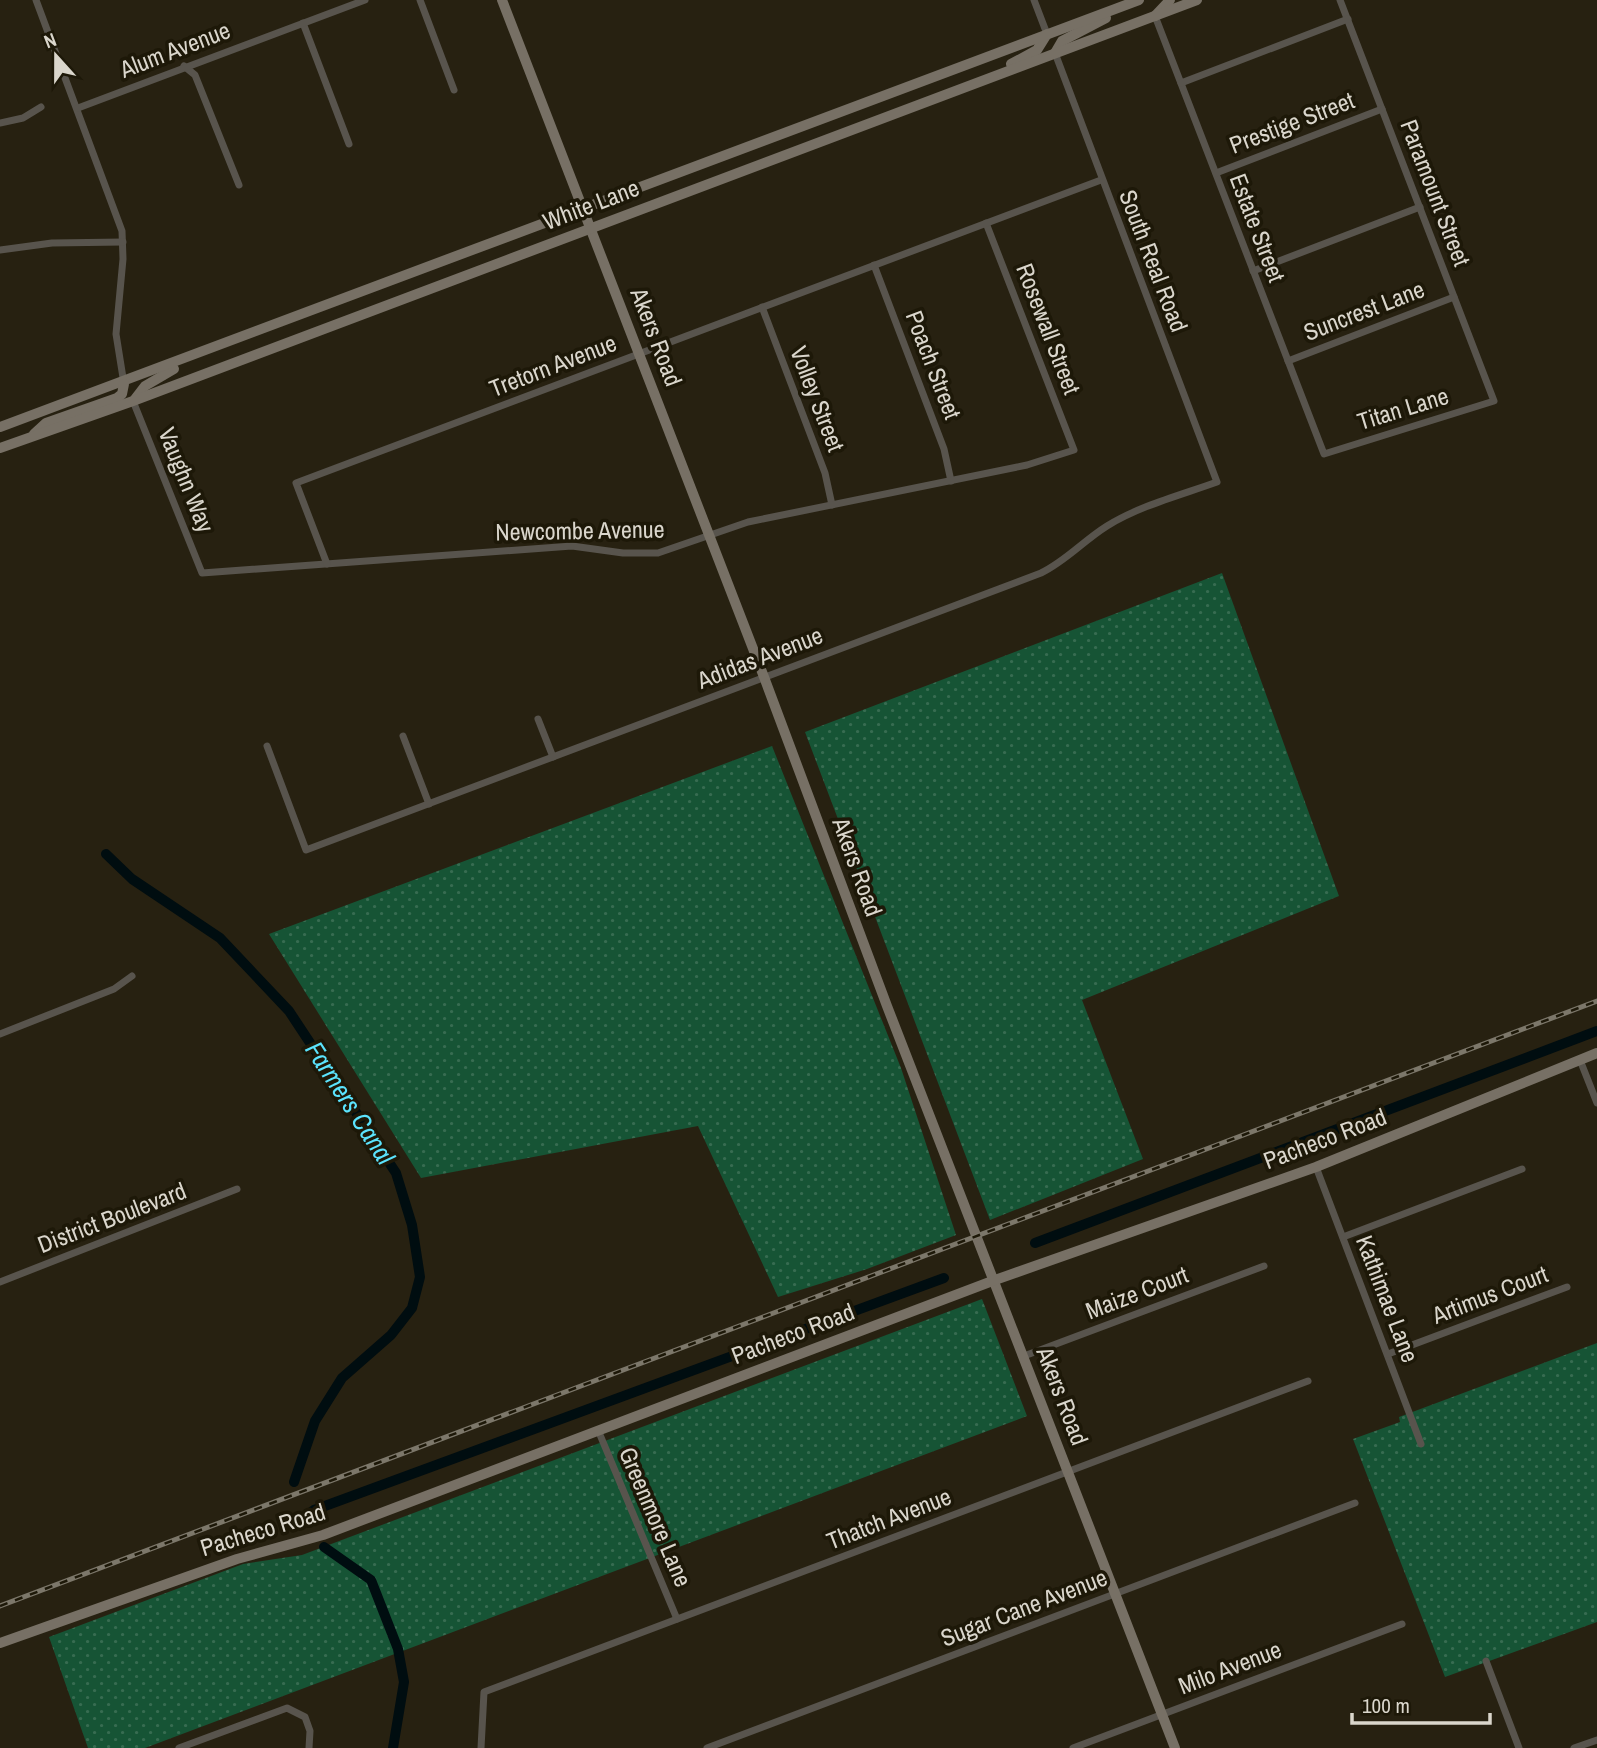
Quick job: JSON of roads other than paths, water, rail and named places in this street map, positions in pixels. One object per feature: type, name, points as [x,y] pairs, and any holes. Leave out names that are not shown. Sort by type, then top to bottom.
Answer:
[{"type":"street","points":[[29,438],[46,424],[117,398],[122,394],[124,384],[116,334],[123,242],[118,214],[36,0]]},
{"type":"street","name":"Alum Avenue","points":[[78,108],[365,0]]},
{"type":"street","points":[[420,0],[454,90]]},
{"type":"street","name":"Akers Road","points":[[502,0],[764,677],[887,1006],[1175,1748]]},
{"type":"street","points":[[971,85],[1037,50],[1047,34],[1034,0]]},
{"type":"street","points":[[1055,53],[1062,41],[1139,0]]},
{"type":"street","name":"White Lane","points":[[1,428],[124,384],[1139,0]]},
{"type":"street","points":[[1155,16],[1170,0]]},
{"type":"street","name":"White Lane","points":[[0,448],[133,401],[1196,0]]},
{"type":"street","name":"Paramount Street","points":[[1340,0],[1494,401]]},
{"type":"street","name":"Estate Street","points":[[1155,16],[1324,454]]},
{"type":"street","points":[[1181,83],[1348,19]]},
{"type":"street","points":[[303,23],[349,144]]},
{"type":"street","name":"South Real Road","points":[[1055,53],[1217,482]]},
{"type":"street","points":[[184,66],[195,75],[239,185]]},
{"type":"street","points":[[0,122],[23,118],[41,107]]},
{"type":"street","name":"Prestige Street","points":[[1216,173],[1382,109]]},
{"type":"street","name":"Tretorn Avenue","points":[[327,564],[296,483],[1101,180]]},
{"type":"street","points":[[1253,271],[1420,207]]},
{"type":"street","name":"Rosewall Street","points":[[986,223],[1074,450]]},
{"type":"street","points":[[0,250],[52,243],[123,242]]},
{"type":"street","name":"Poach Street","points":[[874,265],[944,449],[951,481]]},
{"type":"street","name":"Suncrest Lane","points":[[1288,361],[1454,297]]},
{"type":"street","name":"Volley Street","points":[[762,307],[825,473],[832,505]]},
{"type":"street","points":[[133,401],[145,386],[204,352]]},
{"type":"street","name":"Vaughn Way","points":[[133,401],[202,573]]},
{"type":"street","name":"Titan Lane","points":[[1324,454],[1494,401]]},
{"type":"street","name":"Newcombe Avenue","points":[[202,573],[572,546],[641,554],[675,549],[748,522],[1027,466],[1074,450]]},
{"type":"street","name":"Adidas Avenue","points":[[267,746],[306,850],[1041,573],[1071,556],[1115,522],[1217,482]]},
{"type":"street","points":[[538,719],[553,757]]},
{"type":"street","points":[[403,736],[429,804]]},
{"type":"street","points":[[0,1034],[114,989],[132,976]]},
{"type":"street","name":"Pacheco Road","points":[[0,1643],[237,1559],[323,1535],[995,1280],[1316,1167],[1597,1053]]},
{"type":"street","points":[[1580,1060],[1597,1103]]},
{"type":"street","name":"Kathimae Lane","points":[[1316,1167],[1421,1444]]},
{"type":"street","points":[[1343,1237],[1522,1169]]},
{"type":"street","name":"District Boulevard","points":[[0,1282],[237,1189]]},
{"type":"street","name":"Maize Court","points":[[1024,1356],[1264,1266]]},
{"type":"street","name":"Artimus Court","points":[[1388,1354],[1567,1287]]},
{"type":"street","name":"Thatch Avenue","points":[[481,1748],[484,1692],[1308,1381]]},
{"type":"street","name":"Greenmore Lane","points":[[598,1430],[677,1619]]},
{"type":"street","name":"Sugar Cane Avenue","points":[[706,1748],[1355,1503]]},
{"type":"street","name":"Milo Avenue","points":[[1073,1748],[1402,1624]]},
{"type":"street","points":[[1486,1661],[1519,1748]]},
{"type":"street","points":[[178,1748],[281,1710],[301,1712],[309,1724],[309,1748]]},
{"type":"street","points":[[1574,1748],[1597,1740]]},
{"type":"waterway","name":"Farmers Canal","points":[[106,854],[132,879],[220,938],[289,1011],[396,1173],[412,1225],[420,1277],[412,1308],[391,1335],[342,1378],[315,1421],[294,1482]]},
{"type":"waterway","points":[[1035,1243],[1597,1031]]},
{"type":"waterway","points":[[306,1516],[314,1510],[944,1278]]},
{"type":"waterway","name":"Farmers Canal","points":[[324,1547],[371,1580],[398,1649],[404,1682],[393,1748]]},
{"type":"railway","points":[[0,1606],[1597,1001]]}]
